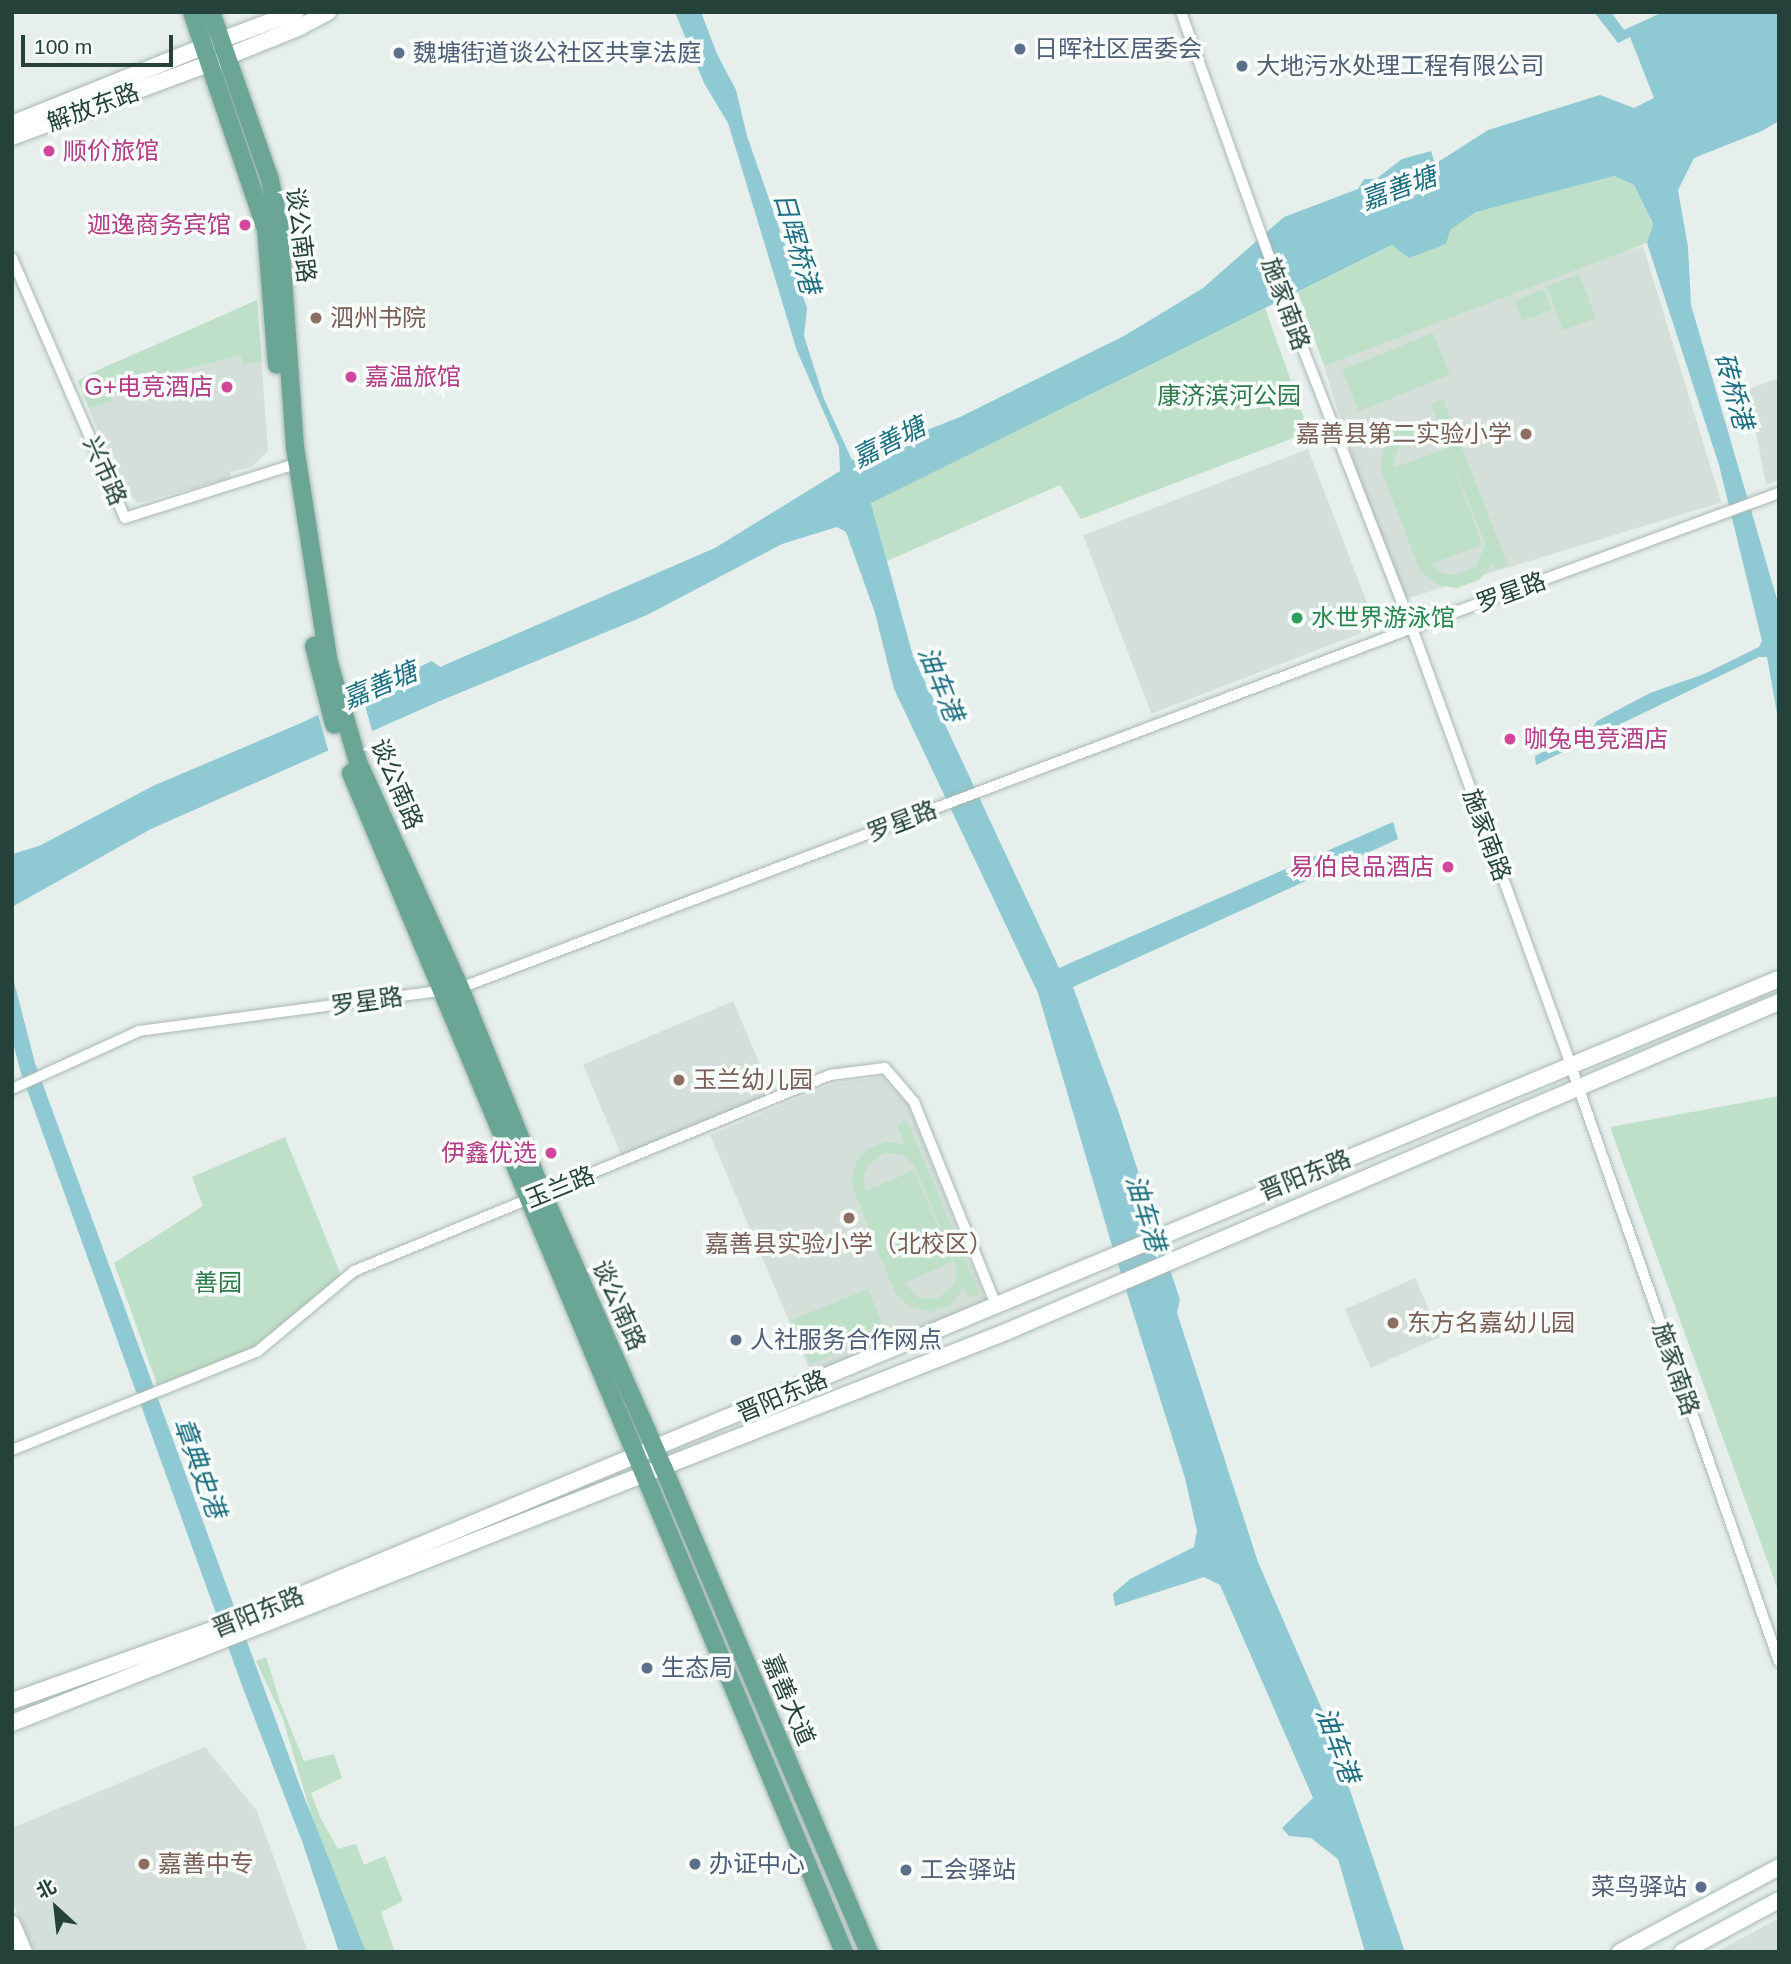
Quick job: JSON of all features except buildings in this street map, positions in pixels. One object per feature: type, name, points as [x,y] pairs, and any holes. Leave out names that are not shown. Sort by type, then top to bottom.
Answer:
[{"type":"main road","points":[[192,12],[216,51]]},
{"type":"main road","points":[[211,12],[216,51]]},
{"type":"main road","name":"解放东路","points":[[12,137],[216,51],[296,12]]},
{"type":"main road","name":"解放东路","points":[[12,124],[216,51],[300,27],[328,12]]},
{"type":"main road","name":"谈公南路","points":[[216,51],[270,180],[279,224],[292,464],[323,666],[353,764],[452,989],[645,1474]]},
{"type":"main road","name":"晋阳东路","points":[[254,1621],[997,1307],[1177,1227],[1779,979]]},
{"type":"main road","name":"晋阳东路","points":[[12,1723],[209,1638],[645,1474],[1102,1291],[1779,1002]]},
{"type":"main road","name":"谈公南路","points":[[536,1197],[663,1467]]},
{"type":"main road","name":"嘉善大道","points":[[663,1467],[869,1952]]},
{"type":"main road","name":"嘉善大道","points":[[645,1474],[844,1952]]},
{"type":"main road","name":"晋阳东路","points":[[12,1701],[209,1638]]},
{"type":"main road","points":[[1620,1952],[1779,1867]]},
{"type":"main road","points":[[1682,1952],[1779,1900]]},
{"type":"main road","points":[[12,1924],[24,1952]]},
{"type":"street","name":"施家南路","points":[[1181,12],[1287,310],[1412,628],[1571,1066],[1779,1662]]},
{"type":"street","name":"兴市路","points":[[12,258],[125,518],[292,464]]},
{"type":"street","name":"罗星路","points":[[15,1087],[139,1031],[452,989],[1779,493]]},
{"type":"street","name":"玉兰路","points":[[12,1451],[258,1351],[354,1271],[830,1075],[886,1068],[914,1102],[997,1307]]},
{"type":"shaded area","name":"嘉善县第二实验小学","points":[[1643,246],[1721,502],[1396,602],[1318,345]]},
{"type":"shaded area","points":[[257,300],[268,451],[252,467],[230,472],[231,478],[138,503],[119,485],[78,381]]},
{"type":"shaded area","points":[[1779,378],[1779,480],[1766,485],[1748,389]]},
{"type":"shaded area","points":[[1308,449],[1376,627],[1151,714],[1083,535]]},
{"type":"shaded area","name":"玉兰幼儿园","points":[[733,1001],[772,1094],[622,1158],[583,1065]]},
{"type":"shaded area","name":"嘉善县实验小学（北校区）","points":[[882,1077],[908,1105],[986,1300],[812,1375],[710,1135],[832,1084]]},
{"type":"shaded area","name":"东方名嘉幼儿园","points":[[1415,1278],[1441,1336],[1371,1368],[1345,1309]]},
{"type":"shaded area","name":"嘉善中专","points":[[205,1747],[257,1811],[308,1952],[34,1952],[12,1900],[12,1828]]},
{"type":"shaded area","points":[[1779,1918],[1779,1952],[1716,1952]]},
{"type":"green space","name":"康济滨河公园","points":[[1614,176],[1634,185],[1653,225],[1647,243],[1324,366],[1298,292],[1393,245],[1450,230],[1476,212]]},
{"type":"green space","points":[[1579,274],[1596,318],[1563,330],[1546,287]]},
{"type":"green space","points":[[1544,289],[1552,309],[1523,321],[1514,301]]},
{"type":"green space","points":[[257,300],[262,361],[243,365],[241,355],[131,383],[132,390],[111,395],[112,401],[89,408],[78,381]]},
{"type":"green space","name":"康济滨河公园","points":[[1265,308],[1309,432],[1081,519],[1060,485],[887,561],[871,502]]},
{"type":"green space","points":[[1433,333],[1450,375],[1359,411],[1342,370]]},
{"type":"green space","points":[[1443,399],[1508,565],[1496,570],[1493,563],[1479,580],[1457,588],[1438,585],[1420,571],[1380,467],[1385,444],[1397,430],[1419,421],[1439,424],[1431,404]],"holes":[[[1421,436],[1437,438],[1448,448],[1393,468],[1400,446]],[[1448,449],[1485,544],[1477,565],[1456,575],[1443,573],[1431,564],[1482,545]]]},
{"type":"green space","points":[[1779,1096],[1779,1593],[1610,1127]]},
{"type":"green space","points":[[907,1120],[980,1294],[969,1298],[964,1288],[951,1305],[931,1312],[910,1307],[895,1293],[851,1183],[856,1162],[867,1149],[886,1142],[904,1144],[897,1125]],"holes":[[[885,1153],[903,1155],[914,1165],[955,1263],[957,1275],[953,1286],[937,1299],[919,1298],[904,1283],[953,1262],[914,1170],[866,1191],[865,1188],[864,1176],[868,1165]]]},
{"type":"green space","name":"善园","points":[[285,1137],[341,1275],[256,1347],[158,1387],[114,1263],[203,1206],[192,1177]]},
{"type":"green space","points":[[868,1289],[886,1334],[810,1364],[792,1320]]},
{"type":"green space","points":[[266,1657],[280,1702],[304,1761],[334,1754],[342,1778],[311,1793],[321,1819],[338,1849],[356,1844],[364,1865],[385,1856],[403,1901],[381,1912],[395,1952],[366,1952],[315,1827],[282,1716],[256,1661]]},
{"type":"water","points":[[675,12],[701,12],[717,54],[736,90],[747,136],[807,308],[804,336],[824,399],[852,460],[960,417],[1124,336],[1203,288],[1284,217],[1358,189],[1364,179],[1376,179],[1402,159],[1431,151],[1435,164],[1488,130],[1600,95],[1634,108],[1654,98],[1630,37],[1618,43],[1594,12],[1611,12],[1624,30],[1663,12],[1779,12],[1779,121],[1762,131],[1694,158],[1678,190],[1688,247],[1691,305],[1779,606],[1779,725],[1767,657],[1759,657],[1536,765],[1535,756],[1593,727],[1597,721],[1650,693],[1704,674],[1759,647],[1762,641],[1719,465],[1647,243],[1653,224],[1634,185],[1614,176],[1476,212],[1450,230],[1446,244],[1409,258],[1392,245],[871,503],[913,656],[1059,968],[1393,822],[1398,839],[1073,987],[1119,1113],[1180,1300],[1177,1313],[1258,1562],[1324,1714],[1405,1952],[1365,1952],[1338,1859],[1311,1838],[1289,1836],[1282,1828],[1313,1798],[1220,1585],[1204,1577],[1115,1606],[1113,1594],[1130,1579],[1194,1547],[1197,1531],[1185,1478],[1110,1239],[1038,993],[894,689],[875,613],[846,532],[837,527],[782,544],[647,615],[440,701],[151,829],[12,907],[12,854],[39,846],[153,786],[301,723],[432,661],[440,667],[715,548],[840,471],[839,447],[797,351],[728,123],[704,83]]},
{"type":"water","points":[[12,974],[35,1063],[301,1789],[366,1952],[339,1952],[303,1844],[244,1691],[21,1073],[12,1039]]},
{"type":"pier","points":[[361,691],[373,734],[329,753],[317,711]]},
{"type":"place","name":"日晖社区居委会","points":[[1020,49]]},
{"type":"place","name":"魏塘街道谈公社区共享法庭","points":[[399,53]]},
{"type":"place","name":"大地污水处理工程有限公司","points":[[1242,66]]},
{"type":"place","name":"顺价旅馆","points":[[49,151]]},
{"type":"place","name":"迦逸商务宾馆","points":[[245,225]]},
{"type":"place","name":"泗州书院","points":[[316,318]]},
{"type":"place","name":"嘉温旅馆","points":[[351,377]]},
{"type":"place","name":"G+电竞酒店","points":[[227,387]]},
{"type":"place","name":"嘉善县第二实验小学","points":[[1526,434]]},
{"type":"place","name":"水世界游泳馆","points":[[1297,618]]},
{"type":"place","name":"咖兔电竞酒店","points":[[1510,739]]},
{"type":"place","name":"易伯良品酒店","points":[[1448,867]]},
{"type":"place","name":"玉兰幼儿园","points":[[679,1080]]},
{"type":"place","name":"伊鑫优选","points":[[551,1153]]},
{"type":"place","name":"嘉善县实验小学（北校区）","points":[[849,1218]]},
{"type":"place","name":"东方名嘉幼儿园","points":[[1393,1323]]},
{"type":"place","name":"人社服务合作网点","points":[[736,1340]]},
{"type":"place","name":"生态局","points":[[647,1668]]},
{"type":"place","name":"嘉善中专","points":[[144,1864]]},
{"type":"place","name":"办证中心","points":[[695,1864]]},
{"type":"place","name":"工会驿站","points":[[906,1870]]},
{"type":"place","name":"菜鸟驿站","points":[[1701,1887]]},
{"type":"water label","name":"嘉善塘","points":[[1399,189]]},
{"type":"water label","name":"日晖桥港","points":[[796,243]]},
{"type":"water label","name":"砖桥港","points":[[1733,391]]},
{"type":"water label","name":"嘉善塘","points":[[889,443]]},
{"type":"water label","name":"油车港","points":[[940,684]]},
{"type":"water label","name":"嘉善塘","points":[[380,686]]},
{"type":"water label","name":"油车港","points":[[1145,1213]]},
{"type":"water label","name":"章典史港","points":[[199,1468]]},
{"type":"water label","name":"油车港","points":[[1337,1745]]}]
